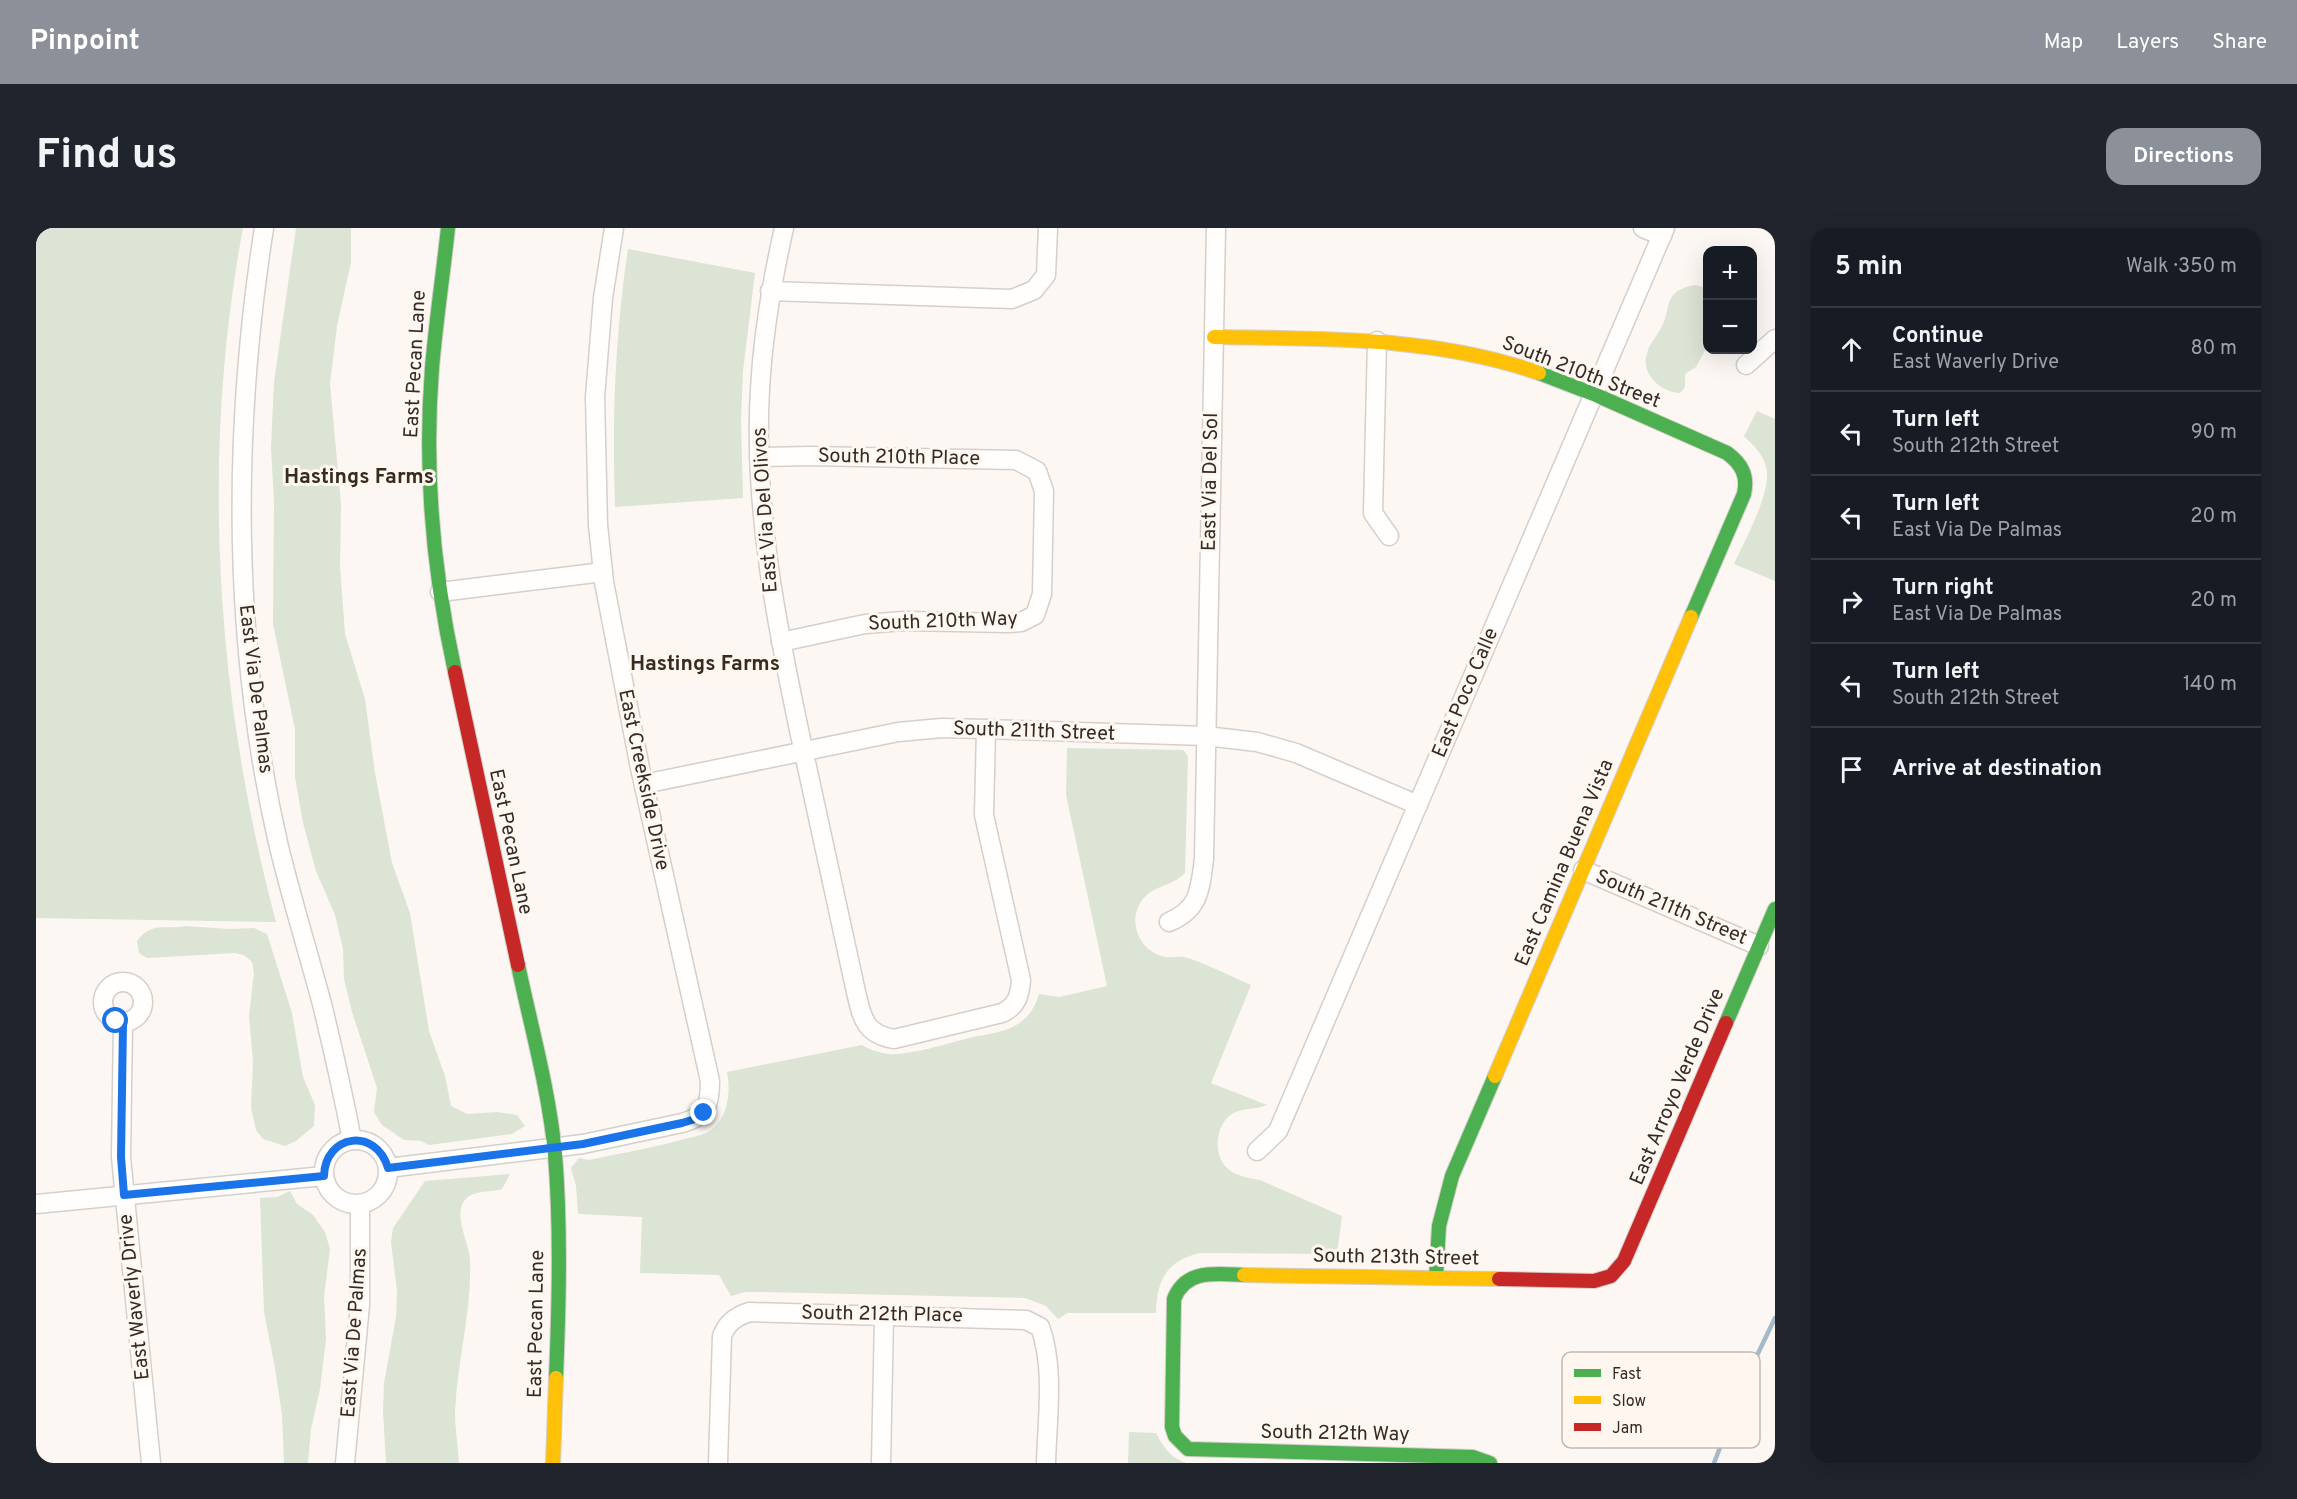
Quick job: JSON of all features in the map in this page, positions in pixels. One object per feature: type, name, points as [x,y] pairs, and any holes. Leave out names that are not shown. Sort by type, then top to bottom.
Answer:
[{"type":"street","name":"East Via De Palmas","points":[[264,228],[249,354],[242,463],[242,544],[249,658],[259,737],[280,847],[322,1004],[352,1140]]},
{"type":"street","name":"East Pecan Lane","points":[[448,228],[432,369],[430,455],[432,522],[447,640],[549,1109],[555,1148],[558,1234],[553,1463]]},
{"type":"street","name":"East Creekside Drive","points":[[555,1148],[695,1119],[704,1113],[710,1098],[710,1081],[644,784],[619,665],[603,572],[598,525],[595,398],[603,297],[614,228]]},
{"type":"street","name":"East Via Del Olivos","points":[[784,228],[770,291],[760,389],[759,458],[763,525],[772,598],[804,752],[863,1020],[874,1033],[894,1038],[1002,1013],[1010,1009],[1018,999],[1021,980],[984,815],[986,729]]},
{"type":"street","points":[[770,291],[1012,298],[1034,290],[1046,275],[1048,228]]},
{"type":"street","name":"East Via Del Sol","points":[[1169,922],[1185,915],[1195,902],[1201,883],[1204,859],[1216,228]]},
{"type":"street","points":[[1643,228],[1664,232]]},
{"type":"street","name":"East Poco Calle","points":[[1257,1151],[1278,1131],[1664,232]]},
{"type":"street","name":"South 210th Street","points":[[1214,337],[1377,340],[1426,345],[1485,357],[1544,375],[1727,453],[1735,458],[1743,469]]},
{"type":"street","points":[[1746,365],[1775,339]]},
{"type":"street","points":[[1377,340],[1374,513],[1389,536]]},
{"type":"street","name":"South 210th Place","points":[[759,458],[810,456],[1016,460],[1036,471],[1044,491],[1042,594],[1035,615]]},
{"type":"street","name":"East Camina Buena Vista","points":[[1436,1278],[1439,1226],[1452,1176],[1744,494],[1746,478],[1743,469]]},
{"type":"street","points":[[440,592],[603,572]]},
{"type":"street","name":"South 210th Way","points":[[781,642],[865,624],[904,621],[1009,623],[1022,622],[1035,615]]},
{"type":"street","name":"South 211th Street","points":[[644,784],[898,732],[942,728],[986,729],[1206,736],[1257,742],[1296,753],[1418,805]]},
{"type":"street","name":"South 211th Street","points":[[1583,870],[1759,946]]},
{"type":"street","name":"East Arroyo Verde Drive","points":[[1611,1276],[1624,1261],[1775,909]]},
{"type":"street","name":"East Waverly Drive","points":[[123,1023],[121,1157],[152,1463]]},
{"type":"street","points":[[352,1140],[372,1144],[380,1150],[388,1168],[384,1188],[369,1201],[360,1204],[350,1204],[333,1194],[324,1176],[324,1167],[331,1152],[344,1142],[352,1140]]},
{"type":"street","points":[[388,1168],[555,1148]]},
{"type":"street","points":[[36,1204],[324,1176]]},
{"type":"street","name":"East Via De Palmas","points":[[345,1463],[360,1305],[360,1204]]},
{"type":"street","name":"South 213th Street","points":[[1180,1442],[1172,1427],[1173,1305],[1177,1290],[1182,1283],[1197,1275],[1594,1281],[1611,1276]]},
{"type":"street","name":"South 212th Place","points":[[718,1463],[722,1336],[726,1327],[737,1316],[749,1312],[884,1317],[1013,1318],[1026,1320],[1040,1327],[1046,1342],[1048,1359],[1046,1463]]},
{"type":"street","points":[[881,1463],[884,1317]]},
{"type":"street","name":"South 212th Way","points":[[1180,1442],[1188,1449],[1199,1450],[1340,1458],[1473,1457],[1490,1463]]},
{"type":"green space","points":[[36,228],[243,228],[230,315],[222,402],[219,489],[221,577],[228,664],[239,751],[276,922],[36,918]]},
{"type":"green space","points":[[296,228],[351,228],[351,262],[337,326],[330,384],[341,504],[340,566],[345,634],[365,699],[375,773],[392,863],[410,913],[429,1031],[445,1076],[451,1106],[467,1114],[497,1112],[517,1115],[525,1126],[512,1134],[429,1145],[421,1141],[404,1140],[382,1125],[374,1112],[377,1088],[352,1012],[344,979],[343,949],[335,915],[316,871],[303,823],[295,777],[295,729],[273,624],[274,502],[271,447],[274,382]]},
{"type":"green space","points":[[628,249],[755,273],[743,371],[741,420],[743,498],[615,507],[616,378],[620,313]]},
{"type":"green space","points":[[1695,285],[1703,287],[1703,354],[1696,367],[1685,374],[1685,387],[1680,393],[1659,386],[1649,374],[1646,360],[1650,345],[1663,324],[1673,295]]},
{"type":"green space","points":[[1757,411],[1775,419],[1775,581],[1734,564],[1762,502],[1767,477],[1763,458],[1744,436]]},
{"type":"green space","points":[[1067,748],[1183,750],[1188,756],[1185,873],[1180,878],[1147,894],[1143,899],[1136,916],[1138,934],[1148,949],[1156,954],[1165,957],[1188,958],[1251,985],[1211,1083],[1267,1105],[1241,1110],[1227,1118],[1220,1129],[1219,1155],[1225,1166],[1237,1174],[1260,1180],[1342,1216],[1337,1254],[1200,1253],[1179,1261],[1171,1267],[1161,1282],[1156,1313],[1067,1313],[1058,1319],[1046,1306],[1025,1298],[760,1292],[745,1292],[731,1296],[719,1275],[640,1273],[642,1217],[578,1214],[576,1186],[571,1168],[579,1158],[589,1160],[706,1133],[719,1122],[726,1106],[727,1072],[862,1045],[888,1054],[924,1050],[1013,1027],[1028,1015],[1039,994],[1059,997],[1107,986],[1066,795]]},
{"type":"green space","points":[[186,926],[254,928],[267,934],[292,1013],[303,1077],[315,1105],[314,1126],[296,1141],[285,1146],[263,1139],[256,1130],[251,1108],[253,1061],[249,1016],[254,973],[252,962],[244,955],[235,953],[147,958],[139,953],[137,941],[148,931]]},
{"type":"green space","points":[[510,1174],[502,1189],[479,1192],[469,1196],[462,1205],[461,1218],[469,1253],[470,1279],[455,1412],[459,1463],[386,1463],[384,1383],[396,1317],[397,1291],[391,1242],[393,1228],[425,1181]]},
{"type":"green space","points":[[290,1191],[297,1204],[313,1215],[325,1232],[330,1249],[324,1297],[326,1339],[320,1389],[311,1429],[308,1463],[284,1463],[282,1415],[264,1312],[260,1198],[277,1197]]},
{"type":"green space","points":[[1129,1432],[1156,1433],[1168,1451],[1186,1463],[1128,1463]]},
{"type":"waterway","points":[[1759,1352],[1775,1318]]},
{"type":"waterway","points":[[1714,1463],[1720,1448]]},
{"type":"traffic: fast","points":[[448,228],[435,333],[429,444],[436,559],[455,672]]},
{"type":"traffic: fast","points":[[1539,373],[1596,395],[1727,453],[1740,466],[1745,482],[1744,494],[1691,617]]},
{"type":"traffic: fast","points":[[1726,1023],[1775,909]]},
{"type":"traffic: fast","points":[[518,965],[544,1082],[555,1154],[559,1266],[556,1378]]},
{"type":"traffic: fast","points":[[1436,1278],[1439,1226],[1452,1176],[1495,1076]]},
{"type":"traffic: fast","points":[[1244,1275],[1213,1274],[1194,1278],[1179,1289],[1174,1299],[1172,1427],[1175,1436],[1188,1449],[1473,1457],[1490,1463]]},
{"type":"traffic: slow","points":[[1214,337],[1337,340],[1419,346],[1459,352],[1539,373]]},
{"type":"traffic: slow","points":[[1495,1076],[1691,617]]},
{"type":"traffic: slow","points":[[1244,1275],[1499,1279]]},
{"type":"traffic: slow","points":[[553,1463],[556,1378]]},
{"type":"traffic: jam","points":[[455,672],[518,965]]},
{"type":"traffic: jam","points":[[1499,1279],[1594,1281],[1611,1276],[1624,1261],[1726,1023]]},
{"type":"district","name":"Hastings Farms","points":[[359,477]]},
{"type":"district","name":"Hastings Farms","points":[[705,664]]},
{"type":"route","points":[[116,1021],[123,1023],[121,1157],[124,1195],[324,1176],[324,1167],[331,1152],[337,1146],[352,1140],[372,1144],[380,1150],[388,1168],[583,1144],[682,1123],[704,1113]]}]
